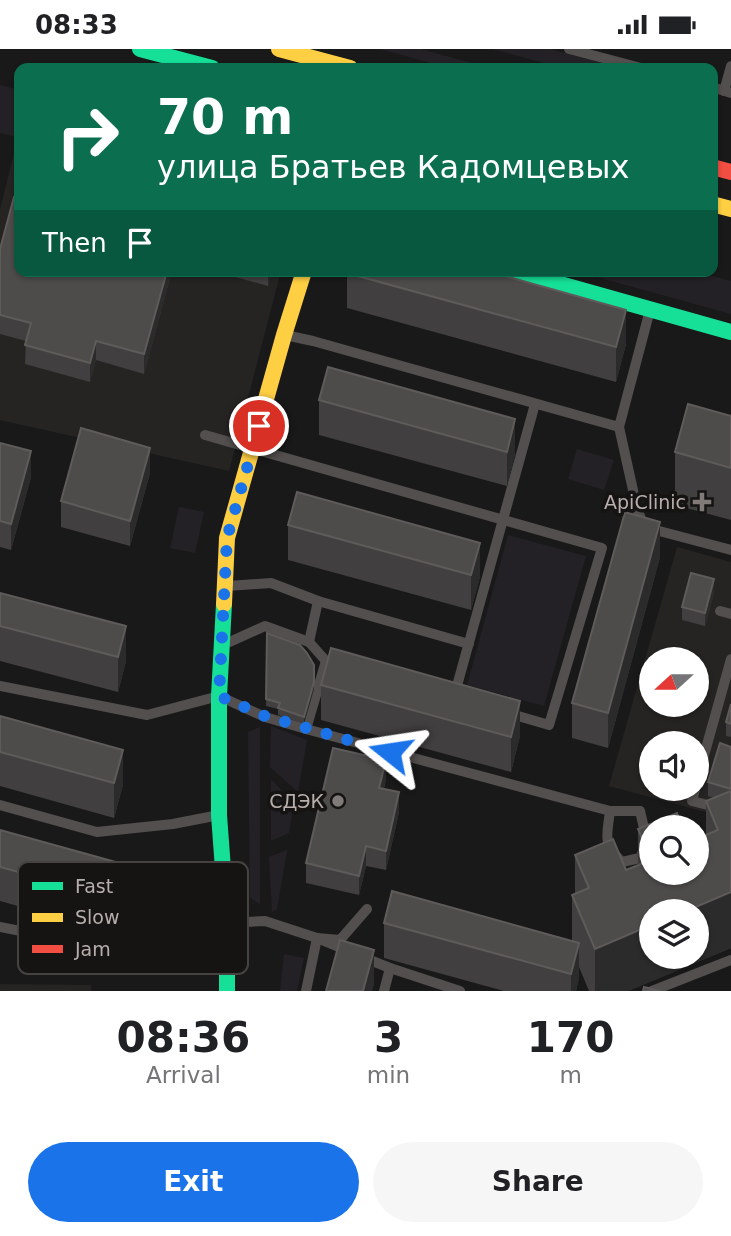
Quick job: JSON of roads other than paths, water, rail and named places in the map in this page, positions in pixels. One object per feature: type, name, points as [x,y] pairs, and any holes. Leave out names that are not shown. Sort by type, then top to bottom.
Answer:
[{"type":"street","points":[[140,49],[193,63]]},
{"type":"street","points":[[279,49],[344,63]]},
{"type":"street","points":[[222,862],[219,815],[219,696],[227,538],[302,277]]},
{"type":"street","points":[[535,277],[731,332]]},
{"type":"lane","points":[[569,49],[622,63]]},
{"type":"lane","points":[[728,92],[731,66]]},
{"type":"lane","points":[[650,310],[619,428],[644,527],[731,550]]},
{"type":"lane","points":[[284,335],[619,428]]},
{"type":"lane","points":[[454,697],[536,404]]},
{"type":"lane","points":[[205,435],[601,548],[550,725],[502,711]]},
{"type":"lane","points":[[225,586],[271,583],[318,601],[469,644]]},
{"type":"lane","points":[[309,642],[318,601]]},
{"type":"lane","points":[[222,645],[265,626],[309,642],[326,661],[352,668]]},
{"type":"lane","points":[[709,739],[731,659]]},
{"type":"lane","points":[[306,729],[326,661]]},
{"type":"lane","points":[[0,686],[147,715],[219,696],[265,716],[306,729],[610,811],[640,811],[647,841],[640,858],[622,862],[610,850],[607,837],[610,811]]},
{"type":"lane","points":[[442,694],[466,701]]},
{"type":"lane","points":[[692,801],[731,811]]},
{"type":"lane","points":[[0,805],[97,832],[173,824],[219,815]]},
{"type":"lane","points":[[317,938],[340,940],[367,909]]},
{"type":"lane","points":[[248,922],[265,921],[460,991]]},
{"type":"lane","points":[[0,927],[18,931]]},
{"type":"lane","points":[[306,991],[317,938]]},
{"type":"lane","points":[[652,991],[731,960]]},
{"type":"lane","points":[[384,991],[390,968]]},
{"type":"place","name":"ApiClinic","points":[[702,502]]},
{"type":"place","name":"СДЭК","points":[[338,801]]}]
